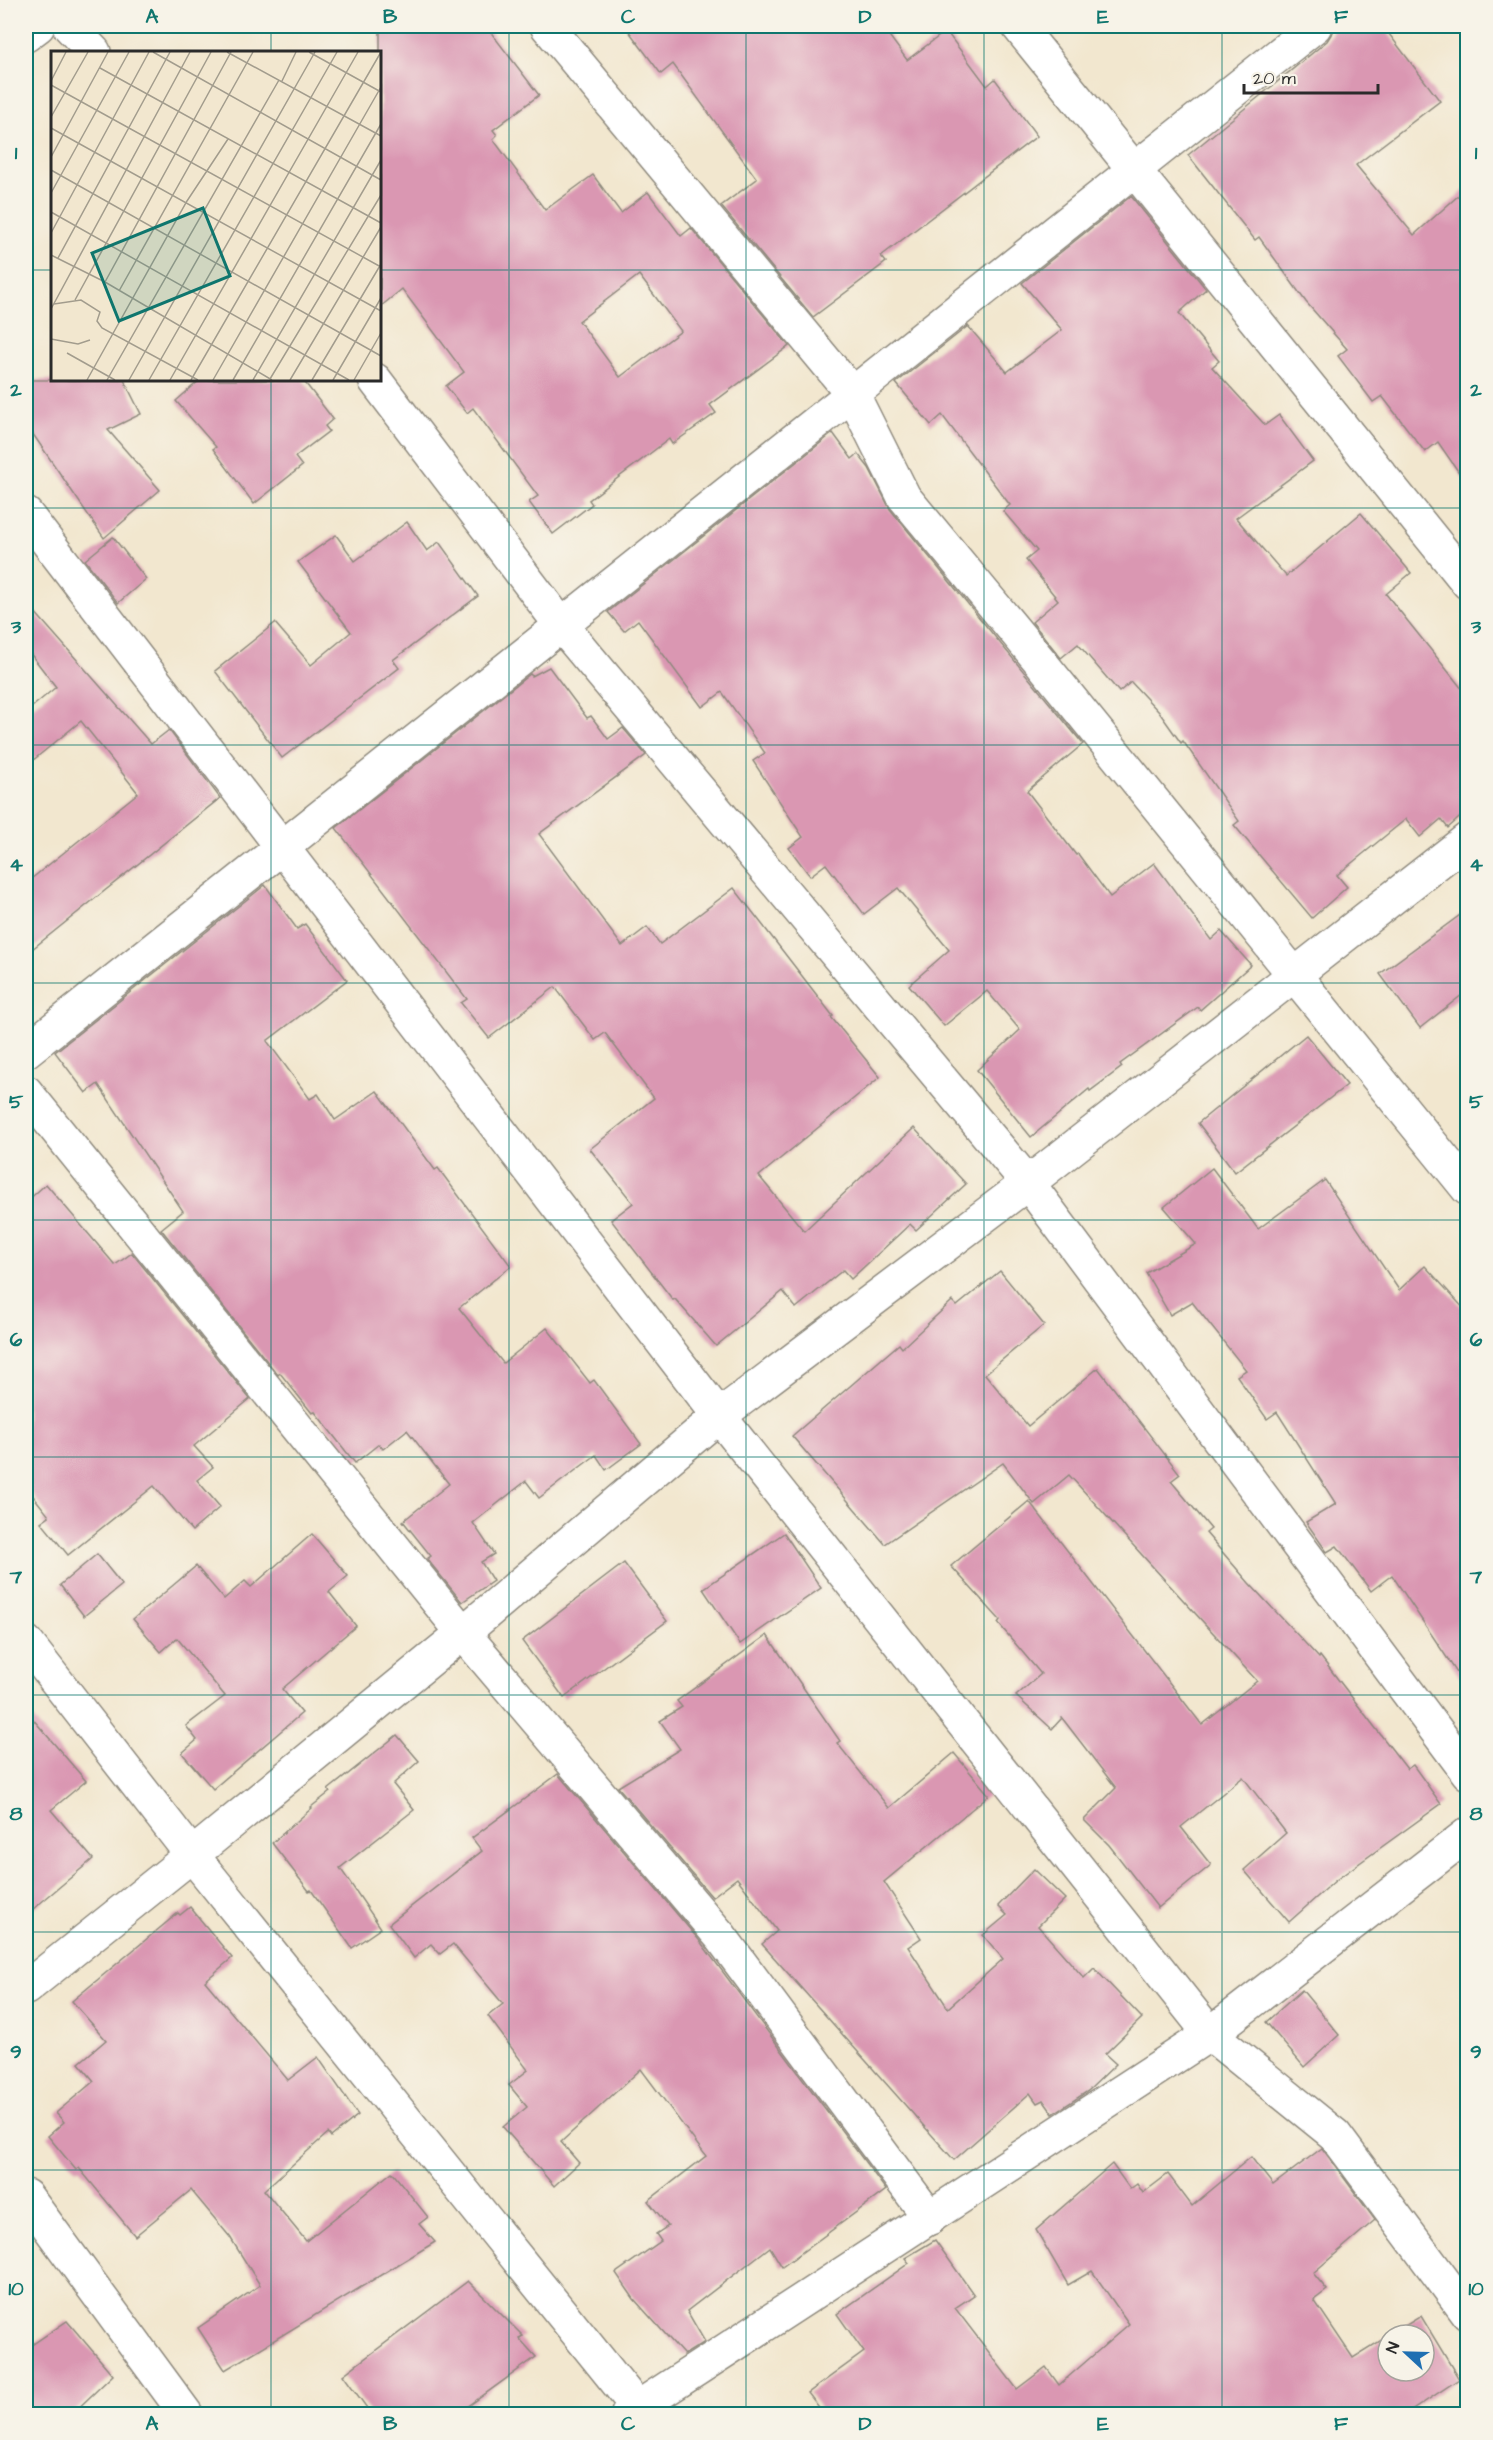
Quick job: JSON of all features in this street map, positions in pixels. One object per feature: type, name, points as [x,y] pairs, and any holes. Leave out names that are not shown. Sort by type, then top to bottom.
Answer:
[{"type":"street","points":[[26,35],[38,26]]},
{"type":"street","points":[[69,26],[93,51]]},
{"type":"street","points":[[547,26],[852,393],[904,496],[1467,1189]]},
{"type":"street","points":[[1018,26],[1467,583]]},
{"type":"street","points":[[26,1050],[1315,26]]},
{"type":"street","points":[[376,381],[561,625],[1028,1183],[1467,1773]]},
{"type":"street","points":[[26,514],[719,1416],[1210,2034],[1335,2135],[1467,2314]]},
{"type":"street","points":[[26,1988],[463,1634],[719,1416],[1028,1183],[1467,839]]},
{"type":"street","points":[[26,1092],[463,1634],[721,1936],[930,2218]]},
{"type":"street","points":[[26,1642],[633,2411],[1210,2034],[1467,1834]]},
{"type":"street","points":[[26,2196],[186,2415]]},
{"type":"building","points":[[380,26],[486,26],[539,95],[493,130],[497,135],[493,139],[545,210],[593,175],[621,213],[648,192],[681,236],[691,228],[789,346],[710,405],[716,413],[672,444],[669,439],[589,500],[592,504],[553,534],[529,502],[538,496],[473,408],[467,413],[446,386],[464,372],[402,289],[381,306]],"holes":[[[639,275],[681,331],[620,377],[579,321]]]},
{"type":"building","points":[[625,26],[882,26],[907,60],[946,31],[987,86],[995,79],[1037,136],[881,256],[886,262],[813,317],[721,206],[757,179],[673,64],[661,74]]},
{"type":"building","points":[[1333,26],[1383,26],[1440,101],[1356,165],[1414,235],[1467,188],[1467,484],[1438,442],[1425,452],[1382,396],[1373,402],[1338,356],[1347,349],[1306,302],[1259,237],[1255,240],[1188,155],[1327,41]]},
{"type":"building","points":[[1131,196],[1206,289],[1179,313],[1219,361],[1212,367],[1265,425],[1279,415],[1313,461],[1236,518],[1286,576],[1361,513],[1411,573],[1386,594],[1467,695],[1467,811],[1448,828],[1441,819],[1420,837],[1406,819],[1337,875],[1347,887],[1312,918],[1234,825],[1239,821],[1183,741],[1181,743],[1159,712],[1131,682],[1119,692],[1078,644],[1061,658],[1032,622],[1058,600],[1026,560],[1037,551],[1003,511],[1010,505],[942,415],[931,425],[896,383],[968,326],[1007,372],[1062,330],[1022,283]]},
{"type":"building","points":[[26,380],[124,381],[141,414],[108,430],[160,490],[104,538],[26,424]]},
{"type":"building","points":[[199,381],[304,381],[333,419],[325,426],[329,431],[295,457],[302,466],[254,504],[213,449],[216,447],[176,401]]},
{"type":"building","points":[[833,433],[852,459],[858,454],[869,468],[890,509],[1083,744],[1027,791],[1076,855],[1078,854],[1110,897],[1154,863],[1211,940],[1221,931],[1251,965],[1200,1010],[1198,1007],[1120,1064],[1122,1067],[1090,1091],[1089,1089],[1031,1137],[977,1070],[1020,1030],[987,991],[944,1026],[909,985],[949,950],[898,888],[864,914],[826,864],[810,876],[789,848],[803,837],[753,761],[765,753],[722,692],[702,707],[638,620],[624,631],[608,612]]},
{"type":"building","points":[[407,522],[427,551],[439,542],[478,596],[393,660],[399,668],[282,758],[215,671],[275,623],[311,665],[351,632],[298,562],[336,535],[355,561]]},
{"type":"building","points":[[113,537],[146,579],[118,603],[85,560]]},
{"type":"building","points":[[26,602],[151,744],[169,730],[220,798],[26,954],[26,883],[138,793],[81,721],[26,766],[26,712],[56,687],[26,648]]},
{"type":"building","points":[[549,667],[587,718],[591,716],[608,739],[623,728],[646,755],[539,834],[622,946],[647,927],[660,944],[734,888],[833,1016],[831,1017],[880,1077],[759,1176],[804,1231],[914,1128],[966,1184],[916,1230],[910,1224],[851,1279],[843,1270],[796,1308],[783,1291],[716,1346],[675,1299],[673,1300],[611,1220],[633,1203],[590,1149],[654,1098],[605,1033],[595,1040],[555,987],[489,1038],[461,1003],[467,999],[336,828],[530,674],[532,676]]},
{"type":"building","points":[[265,885],[297,929],[305,924],[347,980],[267,1041],[310,1099],[318,1094],[335,1120],[377,1091],[435,1170],[438,1168],[511,1266],[459,1308],[503,1363],[547,1328],[590,1383],[594,1380],[641,1444],[606,1470],[596,1455],[539,1498],[526,1481],[473,1523],[494,1554],[481,1562],[493,1581],[462,1602],[427,1559],[431,1556],[403,1521],[449,1484],[407,1430],[383,1449],[379,1444],[355,1463],[315,1412],[312,1413],[280,1373],[278,1375],[161,1229],[183,1211],[98,1084],[86,1093],[55,1052]]},
{"type":"building","points":[[1467,910],[1467,991],[1420,1028],[1380,974]]},
{"type":"building","points":[[1306,1035],[1347,1085],[1235,1172],[1198,1123]]},
{"type":"building","points":[[1212,1168],[1258,1229],[1325,1180],[1399,1290],[1425,1266],[1467,1312],[1467,1688],[1392,1575],[1371,1591],[1337,1546],[1327,1552],[1306,1522],[1336,1504],[1277,1412],[1267,1419],[1237,1376],[1246,1370],[1192,1302],[1170,1315],[1146,1273],[1196,1244],[1164,1207]]},
{"type":"building","points":[[46,1184],[115,1265],[132,1253],[250,1399],[194,1446],[213,1467],[197,1480],[220,1507],[192,1531],[154,1486],[68,1555],[41,1522],[49,1516],[26,1487],[26,1202]]},
{"type":"building","points":[[1000,1271],[1044,1325],[985,1374],[1028,1426],[1098,1368],[1180,1474],[1171,1481],[1211,1529],[1206,1533],[1249,1583],[1319,1658],[1320,1656],[1407,1769],[1413,1765],[1441,1804],[1336,1880],[1289,1922],[1244,1870],[1286,1833],[1243,1777],[1181,1827],[1211,1865],[1158,1908],[1109,1845],[1084,1820],[1116,1788],[1062,1718],[1052,1729],[1016,1696],[1041,1674],[998,1623],[1000,1620],[951,1566],[1029,1501],[1202,1725],[1257,1681],[1069,1475],[1034,1504],[1003,1463],[885,1544],[792,1436],[899,1344],[902,1348],[952,1301],[957,1306]]},
{"type":"building","points":[[784,1533],[821,1588],[740,1644],[703,1589]]},
{"type":"building","points":[[312,1534],[348,1576],[329,1592],[356,1626],[282,1689],[302,1713],[213,1789],[182,1753],[197,1740],[186,1726],[225,1696],[177,1638],[161,1652],[133,1619],[196,1566],[224,1599],[245,1581],[251,1587]]},
{"type":"building","points":[[97,1554],[122,1585],[84,1616],[60,1585]]},
{"type":"building","points":[[624,1563],[667,1621],[564,1698],[522,1641]]},
{"type":"building","points":[[767,1635],[840,1741],[837,1743],[889,1808],[954,1753],[989,1795],[884,1882],[921,1938],[908,1947],[948,2008],[1003,1959],[983,1935],[1007,1915],[998,1906],[1034,1869],[1065,1899],[1038,1926],[1084,1978],[1094,1968],[1142,2018],[1105,2054],[1116,2064],[1088,2091],[1053,2114],[1043,2100],[1037,2103],[1030,2093],[954,2160],[762,1944],[777,1931],[737,1878],[712,1897],[618,1787],[680,1749],[660,1721],[682,1707],[677,1701]]},
{"type":"building","points":[[26,1711],[86,1781],[51,1810],[93,1859],[26,1915]]},
{"type":"building","points":[[397,1735],[419,1761],[393,1784],[414,1810],[340,1868],[381,1928],[352,1948],[311,1890],[309,1891],[272,1843],[330,1792],[328,1790]]},
{"type":"building","points":[[558,1774],[699,1940],[886,2190],[782,2267],[770,2247],[687,2311],[705,2342],[684,2355],[634,2299],[616,2273],[661,2241],[656,2234],[668,2226],[648,2201],[706,2156],[641,2069],[561,2142],[579,2163],[554,2186],[503,2127],[527,2107],[509,2085],[528,2070],[488,2016],[503,2004],[453,1944],[440,1954],[431,1944],[414,1958],[389,1924],[482,1851],[472,1838]]},
{"type":"building","points":[[190,1907],[232,1958],[205,1981],[288,2080],[318,2057],[358,2115],[331,2137],[328,2133],[264,2190],[306,2241],[392,2172],[428,2217],[419,2224],[435,2242],[225,2370],[198,2328],[260,2285],[230,2237],[191,2190],[135,2236],[79,2168],[76,2170],[48,2136],[64,2122],[56,2113],[94,2081],[79,2063],[106,2040],[72,2001],[178,1913],[180,1915]]},
{"type":"building","points":[[1302,1990],[1339,2035],[1304,2067],[1266,2022]]},
{"type":"building","points":[[1322,2148],[1375,2220],[1313,2273],[1327,2290],[1314,2300],[1353,2358],[1376,2344],[1376,2383],[1436,2383],[1436,2341],[1459,2379],[1405,2415],[825,2415],[808,2393],[864,2352],[837,2314],[909,2263],[905,2258],[935,2240],[974,2295],[955,2308],[1017,2389],[1046,2367],[1059,2385],[1129,2324],[1092,2271],[1068,2285],[1036,2230],[1112,2164],[1130,2189],[1137,2184],[1143,2193],[1168,2174],[1192,2206],[1251,2157],[1273,2185]]},
{"type":"building","points":[[468,2281],[523,2336],[519,2338],[536,2357],[456,2415],[372,2415],[343,2375]]},
{"type":"building","points":[[1421,2316],[1425,2323],[1410,2323]]},
{"type":"building","points":[[67,2321],[113,2375],[71,2415],[26,2415],[26,2349]]}]
